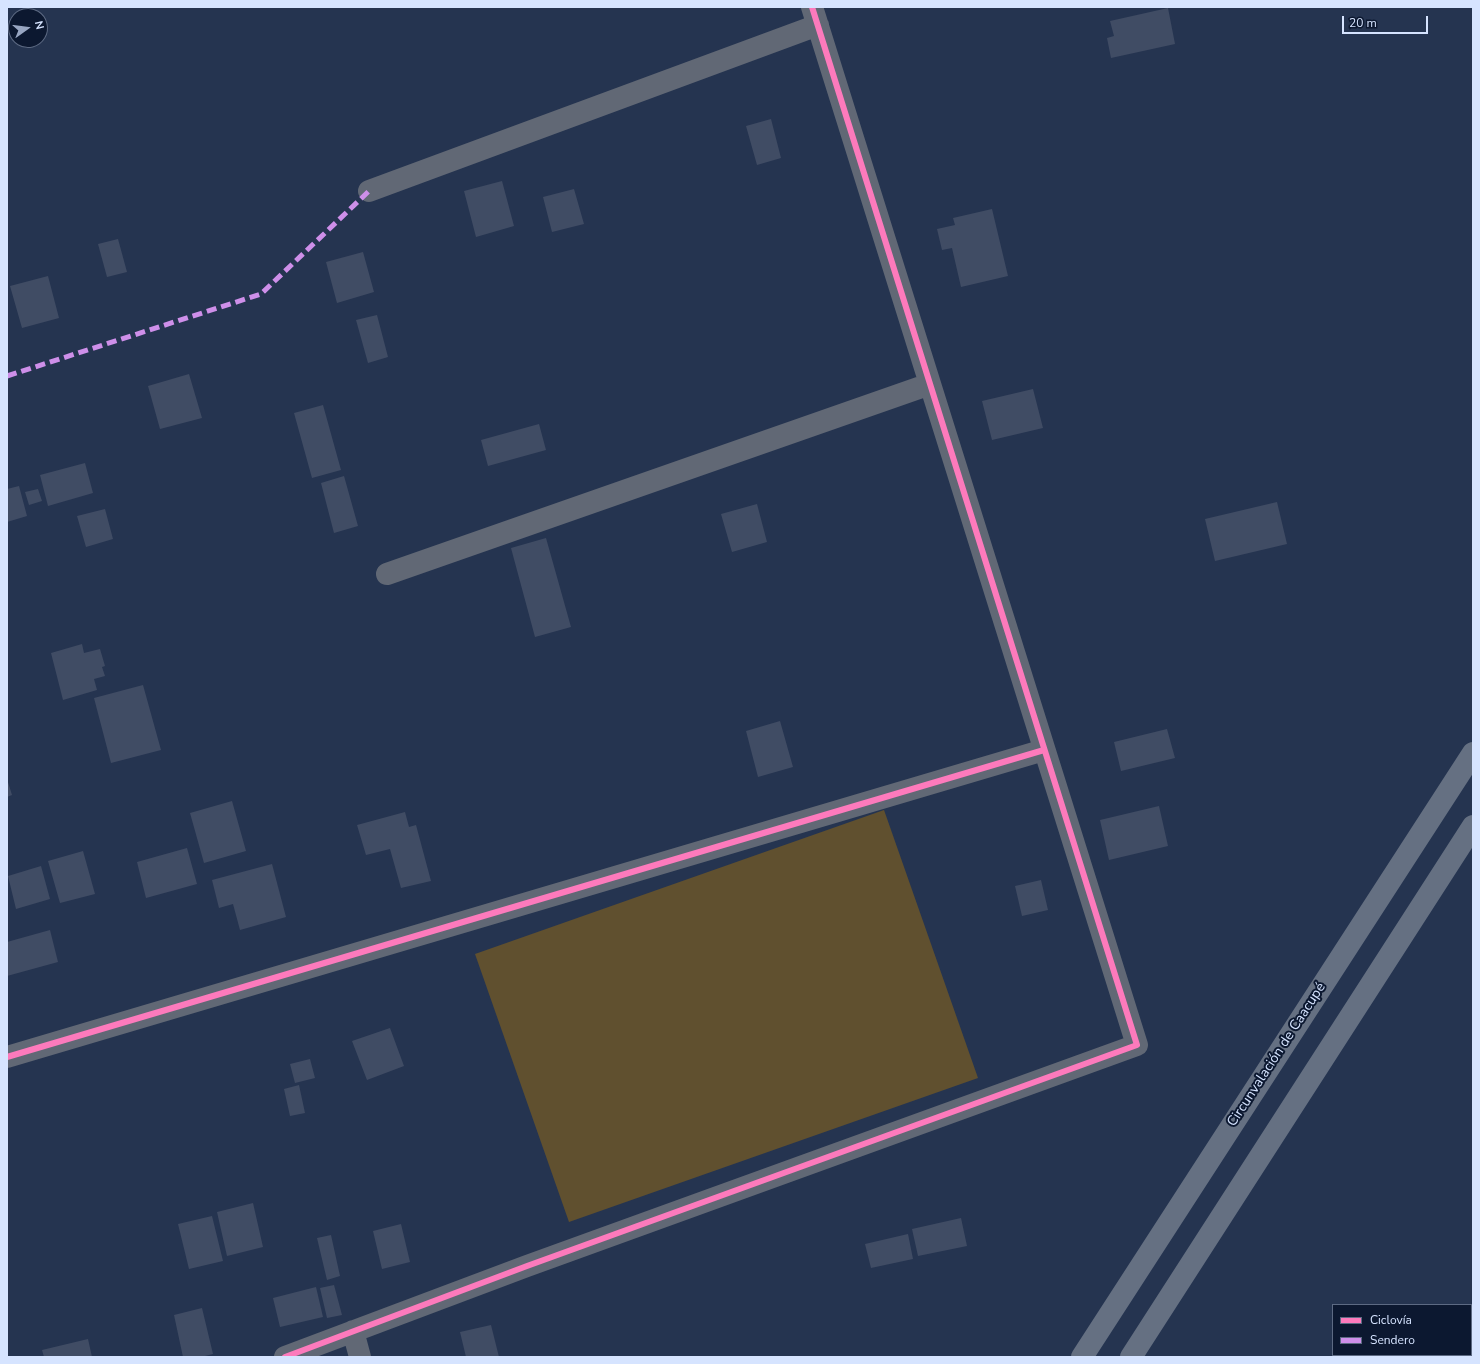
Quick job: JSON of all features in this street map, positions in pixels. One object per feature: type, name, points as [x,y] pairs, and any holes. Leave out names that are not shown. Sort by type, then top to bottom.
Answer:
[{"type":"highway","name":"Circunvalación de Caacupé","points":[[1082,1357],[1473,753]]},
{"type":"highway","points":[[1131,1357],[1473,826]]},
{"type":"street","points":[[285,1357],[526,1266],[1137,1045],[815,16],[369,191]]},
{"type":"street","points":[[387,574],[930,384]]},
{"type":"street","points":[[7,1057],[1044,750]]},
{"type":"street","points":[[353,1332],[360,1357]]},
{"type":"shaded area","points":[[884,810],[978,1078],[569,1222],[475,954]]},
{"type":"building","points":[[1168,8],[1175,44],[1111,58],[1107,38],[1114,36],[1110,21]]},
{"type":"building","points":[[771,119],[781,158],[757,165],[746,126]]},
{"type":"building","points":[[502,181],[514,226],[476,237],[464,191]]},
{"type":"building","points":[[574,189],[584,224],[552,232],[543,197]]},
{"type":"building","points":[[992,209],[1008,276],[961,287],[952,248],[942,250],[937,229],[955,225],[953,218]]},
{"type":"building","points":[[118,239],[127,272],[107,277],[98,244]]},
{"type":"building","points":[[363,252],[374,292],[337,303],[326,262]]},
{"type":"building","points":[[48,276],[59,318],[22,328],[10,286]]},
{"type":"building","points":[[377,315],[388,357],[368,363],[356,320]]},
{"type":"building","points":[[189,374],[202,418],[160,429],[148,386]]},
{"type":"building","points":[[1033,389],[1043,428],[992,440],[982,401]]},
{"type":"building","points":[[323,405],[341,470],[312,478],[294,413]]},
{"type":"building","points":[[539,424],[546,450],[488,466],[481,440]]},
{"type":"building","points":[[85,463],[93,493],[48,506],[40,475]]},
{"type":"building","points":[[344,476],[358,526],[334,533],[321,483]]},
{"type":"building","points":[[19,486],[27,516],[7,522],[7,489]]},
{"type":"building","points":[[38,489],[42,501],[29,505],[25,492]]},
{"type":"building","points":[[1277,502],[1287,544],[1215,561],[1205,519]]},
{"type":"building","points":[[757,504],[767,542],[732,552],[721,514]]},
{"type":"building","points":[[105,509],[113,539],[86,547],[77,516]]},
{"type":"building","points":[[546,538],[571,627],[535,637],[511,548]]},
{"type":"building","points":[[82,644],[84,653],[100,649],[105,666],[102,667],[105,676],[94,679],[97,690],[63,700],[51,653]]},
{"type":"building","points":[[143,685],[161,750],[111,763],[94,698]]},
{"type":"building","points":[[780,721],[793,767],[758,777],[746,731]]},
{"type":"building","points":[[1167,729],[1175,758],[1121,771],[1114,742]]},
{"type":"building","points":[[7,779],[12,795],[7,797]]},
{"type":"building","points":[[232,801],[246,851],[204,863],[190,813]]},
{"type":"building","points":[[1159,806],[1168,846],[1109,860],[1100,820]]},
{"type":"building","points":[[405,812],[409,827],[416,825],[431,881],[401,888],[390,849],[366,855],[357,825]]},
{"type":"building","points":[[187,848],[197,884],[146,898],[137,862]]},
{"type":"building","points":[[83,851],[95,894],[60,903],[48,861]]},
{"type":"building","points":[[272,864],[286,917],[240,930],[233,904],[219,908],[212,880]]},
{"type":"building","points":[[41,866],[50,899],[16,909],[8,876]]},
{"type":"building","points":[[1041,880],[1048,910],[1022,916],[1015,886]]},
{"type":"building","points":[[50,930],[58,962],[7,976],[7,942]]},
{"type":"building","points":[[390,1028],[404,1066],[367,1080],[352,1041]]},
{"type":"building","points":[[310,1059],[315,1078],[295,1083],[290,1064]]},
{"type":"building","points":[[299,1085],[305,1113],[290,1116],[284,1089]]},
{"type":"building","points":[[253,1203],[263,1247],[227,1256],[217,1212]]},
{"type":"building","points":[[212,1216],[223,1261],[189,1269],[178,1224]]},
{"type":"building","points":[[961,1218],[967,1246],[918,1256],[912,1229]]},
{"type":"building","points":[[401,1224],[410,1262],[382,1269],[373,1231]]},
{"type":"building","points":[[908,1234],[913,1259],[871,1268],[865,1244]]},
{"type":"building","points":[[331,1235],[340,1276],[327,1280],[317,1238]]},
{"type":"building","points":[[334,1285],[342,1315],[327,1318],[320,1288]]},
{"type":"building","points":[[316,1287],[323,1317],[280,1327],[273,1298]]},
{"type":"building","points":[[202,1308],[213,1354],[201,1357],[183,1357],[174,1315]]},
{"type":"building","points":[[491,1325],[499,1357],[466,1357],[460,1332]]},
{"type":"building","points":[[88,1339],[92,1357],[44,1357],[42,1350]]},
{"type":"marked path","points":[[7,376],[261,294],[369,191]]},
{"type":"cycle path","points":[[285,1357],[527,1266],[1137,1045],[812,7]]},
{"type":"cycle path","points":[[7,1057],[1044,750]]}]
